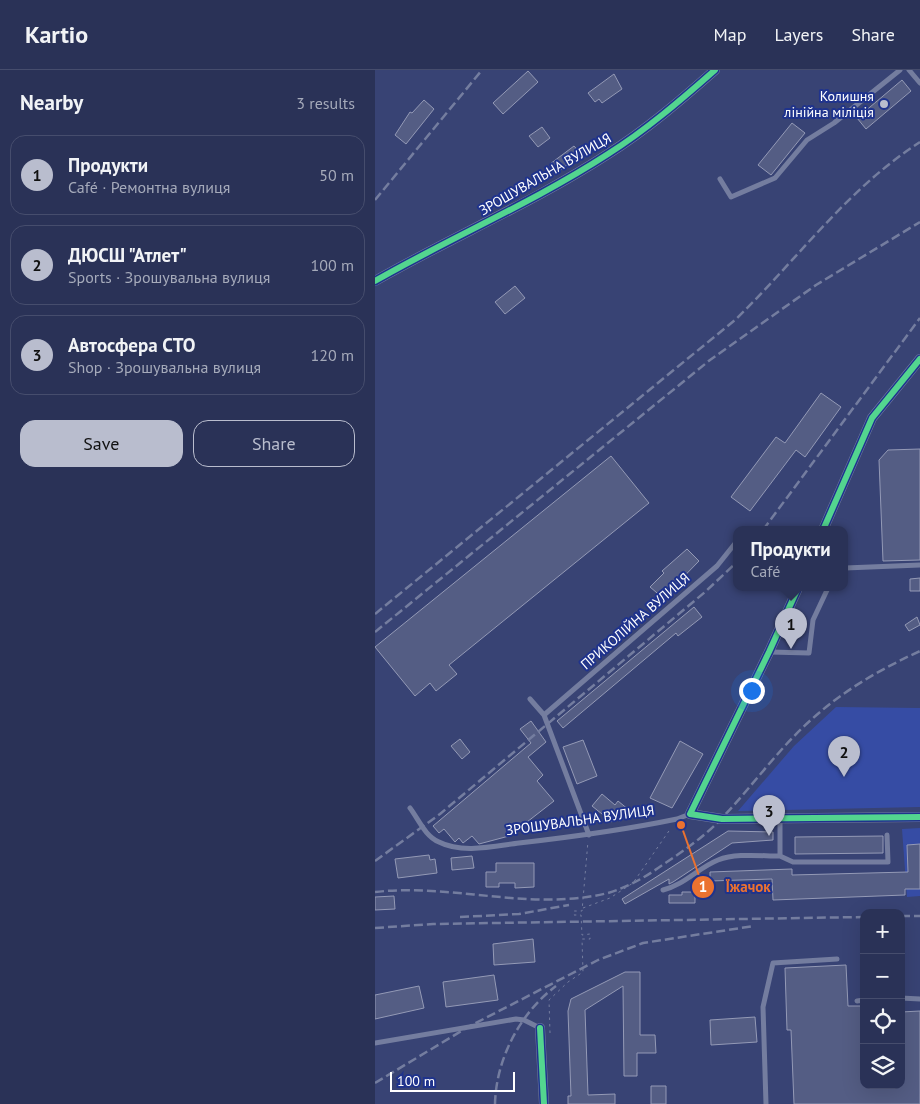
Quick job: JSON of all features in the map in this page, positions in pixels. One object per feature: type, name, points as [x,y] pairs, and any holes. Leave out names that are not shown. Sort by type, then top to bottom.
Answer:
[{"type":"street","name":"ЗРОШУВАЛЬНА ВУЛИЦЯ","points":[[375,281],[554,186],[609,154],[658,118],[715,70]]},
{"type":"street","points":[[825,526],[872,418],[920,359]]},
{"type":"street","points":[[690,814],[797,591]]},
{"type":"street","name":"ЗРОШУВАЛЬНА ВУЛИЦЯ","points":[[690,814],[722,818],[920,817]]},
{"type":"street","points":[[540,1028],[543,1104]]},
{"type":"lane","points":[[720,180],[731,197],[775,178],[802,144],[834,123],[900,70]]},
{"type":"lane","points":[[909,70],[920,83]]},
{"type":"lane","name":"ПРИКОЛІЙНА ВУЛИЦЯ","points":[[544,715],[717,566],[733,546]]},
{"type":"lane","points":[[848,568],[920,565]]},
{"type":"lane","points":[[769,652],[809,653],[813,620],[827,591]]},
{"type":"lane","points":[[530,699],[544,715],[589,835]]},
{"type":"lane","name":"ЗРОШУВАЛЬНА ВУЛИЦЯ","points":[[410,808],[423,828],[433,838],[440,843],[462,847],[589,835],[677,819],[690,814]]},
{"type":"lane","points":[[780,856],[781,818]]},
{"type":"lane","points":[[663,890],[674,887],[718,860],[739,856],[780,856],[793,862],[888,862],[887,834]]},
{"type":"lane","points":[[766,1104],[763,1007],[773,963],[837,959]]},
{"type":"lane","points":[[905,998],[920,998]]},
{"type":"lane","points":[[375,1043],[517,1019],[524,1020],[540,1028]]},
{"type":"path","points":[[549,1000],[568,982],[583,972],[582,939],[590,939],[590,934],[582,935],[581,915],[574,915],[574,911],[582,911],[582,908],[610,898],[633,883],[677,819]]},
{"type":"path","points":[[582,908],[589,835]]},
{"type":"shaded area","points":[[836,707],[920,708],[920,807],[738,811],[794,746]]},
{"type":"shaded area","points":[[920,828],[920,896],[907,897],[902,829]]},
{"type":"building","points":[[528,71],[538,82],[503,114],[493,103]]},
{"type":"building","points":[[614,74],[622,89],[602,103],[599,99],[595,102],[588,93]]},
{"type":"building","name":"Колишня лінійна міліція","points":[[902,80],[911,91],[866,129],[857,118]]},
{"type":"building","points":[[424,100],[434,109],[406,144],[395,135],[410,112],[412,113]]},
{"type":"building","points":[[792,123],[805,133],[771,175],[758,165]]},
{"type":"building","points":[[542,127],[550,138],[538,147],[529,136]]},
{"type":"building","points":[[574,146],[581,154],[557,173],[550,164]]},
{"type":"building","points":[[515,286],[525,298],[505,314],[495,302]]},
{"type":"building","points":[[821,393],[841,407],[805,457],[796,450],[750,511],[731,497],[776,437],[785,443]]},
{"type":"building","points":[[920,449],[920,560],[883,561],[879,460],[888,450]]},
{"type":"building","points":[[611,456],[649,503],[449,665],[457,674],[436,691],[430,683],[415,696],[375,647]]},
{"type":"building","points":[[687,549],[699,561],[663,598],[650,587],[664,573],[662,571]]},
{"type":"building","points":[[920,578],[920,591],[910,591],[910,579]]},
{"type":"building","points":[[694,607],[702,617],[678,636],[676,633],[563,728],[557,721]]},
{"type":"building","points":[[917,617],[920,625],[909,631],[905,625]]},
{"type":"building","points":[[531,721],[546,742],[528,757],[543,775],[537,781],[554,801],[509,836],[479,844],[472,836],[463,843],[459,838],[455,842],[444,829],[439,833],[433,826],[531,743],[520,729]]},
{"type":"building","points":[[460,739],[470,752],[462,759],[451,746]]},
{"type":"building","points":[[583,740],[597,776],[577,784],[563,747]]},
{"type":"building","points":[[680,741],[703,754],[672,808],[650,798]]},
{"type":"building","points":[[602,794],[615,805],[618,801],[629,810],[620,821],[615,818],[612,822],[592,806]]},
{"type":"building","points":[[728,831],[773,832],[773,840],[732,843],[673,882],[669,884],[669,879],[625,904],[622,899]]},
{"type":"building","points":[[883,836],[883,853],[795,854],[795,837]]},
{"type":"building","points":[[920,844],[920,889],[905,889],[905,895],[773,900],[772,879],[710,881],[710,872],[792,869],[792,875],[908,872],[907,845]]},
{"type":"building","points":[[429,855],[430,860],[435,859],[437,873],[398,878],[395,859]]},
{"type":"building","points":[[472,856],[474,868],[452,870],[451,858]]},
{"type":"building","points":[[496,863],[534,863],[534,887],[515,888],[515,883],[499,883],[499,887],[486,887],[486,872],[496,872]]},
{"type":"building","points":[[682,892],[695,892],[695,903],[669,903],[669,895],[682,895]]},
{"type":"building","points":[[394,896],[395,909],[375,910],[375,897]]},
{"type":"building","points":[[533,939],[535,962],[494,965],[493,944]]},
{"type":"building","points":[[846,965],[848,1006],[860,1006],[860,1089],[905,1089],[905,1012],[920,1011],[920,1104],[794,1104],[791,1030],[787,1030],[785,968]]},
{"type":"building","points":[[625,972],[640,972],[640,1035],[655,1035],[656,1053],[637,1053],[637,1076],[624,1076],[623,986],[585,1010],[588,1095],[615,1094],[615,1104],[568,1104],[568,1096],[571,1096],[568,1011],[571,999]]},
{"type":"building","points":[[494,975],[498,1000],[446,1007],[443,982]]},
{"type":"building","points":[[419,986],[424,1008],[375,1019],[375,995]]},
{"type":"building","points":[[755,1017],[757,1042],[711,1045],[710,1020]]},
{"type":"building","points":[[651,1086],[666,1086],[666,1104],[651,1104]]},
{"type":"railway","points":[[375,200],[482,70]]},
{"type":"railway","points":[[375,614],[735,320],[846,203],[869,181],[920,142]]},
{"type":"railway","points":[[375,632],[710,360],[816,285],[920,222]]},
{"type":"railway","points":[[766,526],[920,318]]},
{"type":"railway","points":[[375,861],[440,814],[705,592],[733,566]]},
{"type":"railway","points":[[375,892],[433,891],[550,900],[608,893],[629,885],[685,850],[707,832],[732,807],[788,743],[824,708],[863,681],[920,651]]},
{"type":"railway","points":[[460,917],[519,914],[569,905]]},
{"type":"railway","points":[[905,916],[920,916]]},
{"type":"railway","points":[[375,928],[433,924],[860,917]]},
{"type":"railway","points":[[375,1083],[468,1027],[598,960],[643,943],[754,926]]},
{"type":"railway","points":[[495,1104],[500,1070],[512,1038],[531,1009],[556,986]]},
{"type":"cycle path","points":[[375,281],[522,204],[608,154],[650,125],[715,70]]},
{"type":"cycle path","points":[[825,526],[872,418],[920,359]]},
{"type":"cycle path","points":[[797,591],[690,814],[722,819],[920,817]]},
{"type":"cycle path","points":[[540,1028],[544,1104]]},
{"type":"place","name":"Колишня лінійна міліція","points":[[884,104]]},
{"type":"place","name":"Продукти","points":[[791,649]]},
{"type":"place","name":"ДЮСШ \"Атлет\"","points":[[844,777]]},
{"type":"place","name":"Їжачок","points":[[681,825]]},
{"type":"place","name":"Автосфера СТО","points":[[769,836]]}]
